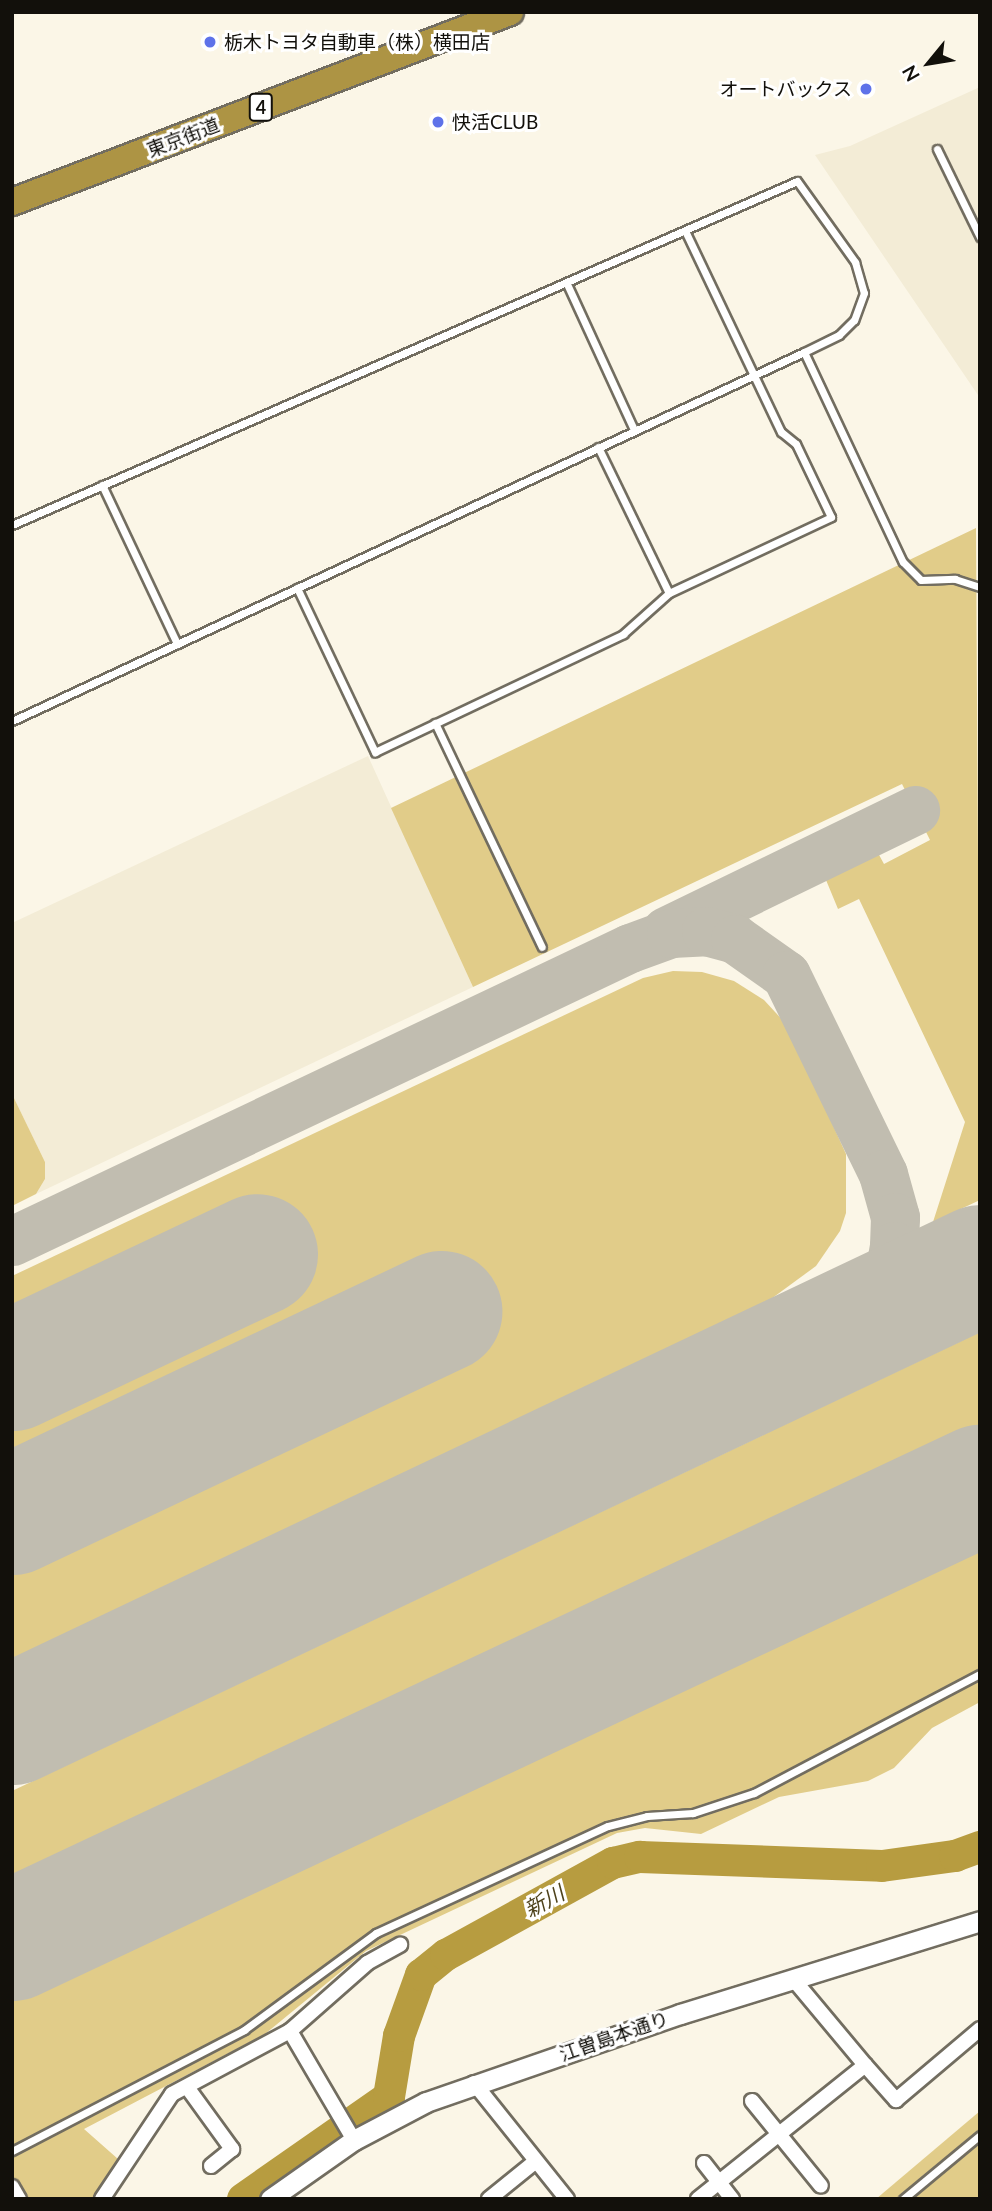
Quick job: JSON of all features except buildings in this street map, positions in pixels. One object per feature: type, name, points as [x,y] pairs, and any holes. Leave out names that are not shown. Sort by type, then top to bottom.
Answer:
[{"type":"highway","name":"東京街道","points":[[12,202],[510,12]]},
{"type":"street","name":"江曽島本通り","points":[[270,2199],[354,2140],[426,2102],[474,2083],[980,1921]]},
{"type":"street","points":[[102,2199],[173,2094],[290,2031],[367,1963],[400,1945]]},
{"type":"street","points":[[793,1979],[896,2100],[980,2029]]},
{"type":"street","points":[[290,2031],[354,2140]]},
{"type":"street","points":[[698,2199],[865,2065]]},
{"type":"street","points":[[474,2083],[567,2199]]},
{"type":"street","points":[[187,2087],[232,2149],[211,2166]]},
{"type":"street","points":[[752,2101],[821,2186]]},
{"type":"street","points":[[489,2199],[536,2161]]},
{"type":"street","points":[[704,2163],[732,2199]]},
{"type":"street","points":[[12,2187],[19,2199]]},
{"type":"lane","points":[[937,149],[980,237]]},
{"type":"lane","points":[[12,525],[797,181],[855,262],[864,293],[854,320],[838,335],[12,721]]},
{"type":"lane","points":[[297,588],[375,752],[623,634],[669,593],[831,517],[796,444],[781,432],[685,231]]},
{"type":"lane","points":[[567,284],[634,430]]},
{"type":"lane","points":[[804,352],[903,562],[921,580],[956,579],[980,587]]},
{"type":"lane","points":[[598,447],[669,593]]},
{"type":"lane","points":[[102,485],[177,644]]},
{"type":"lane","points":[[435,723],[541,947]]},
{"type":"lane","points":[[12,2151],[243,2030],[376,1933],[608,1826],[647,1816],[693,1813],[754,1793],[980,1674]]},
{"type":"lane","points":[[903,2199],[980,2135]]},
{"type":"shaded area","points":[[980,87],[980,398],[815,155],[850,146]]},
{"type":"shaded area","points":[[976,528],[980,1200],[933,1222],[965,1122],[859,899],[838,909],[826,880],[878,853],[884,864],[930,840],[902,784],[473,987],[391,808]]},
{"type":"shaded area","points":[[368,756],[473,987],[36,1194],[45,1179],[45,1162],[12,1094],[12,923]]},
{"type":"shaded area","points":[[673,971],[702,972],[734,981],[764,1000],[788,1026],[846,1154],[846,1213],[840,1231],[816,1266],[771,1299],[12,1659],[12,1276],[643,978]]},
{"type":"shaded area","points":[[12,1094],[45,1162],[45,1179],[36,1194],[12,1206]]},
{"type":"shaded area","points":[[980,1332],[980,1702],[932,1728],[894,1768],[868,1781],[779,1797],[701,1834],[645,1828],[617,1833],[366,1951],[265,2034],[84,2129],[118,2159],[92,2199],[25,2199],[12,2174],[12,1791]]},
{"type":"shaded area","points":[[980,2111],[980,2199],[876,2199]]},
{"type":"waterway","name":"新川","points":[[243,2199],[389,2097],[399,2036],[421,1975],[446,1955],[613,1863],[640,1857],[882,1866],[955,1856],[980,1847]]},
{"type":"taxiway","points":[[666,931],[915,810]]},
{"type":"taxiway","points":[[12,1241],[630,948],[671,933],[706,931],[735,939],[786,975],[883,1174],[895,1217],[894,1246],[887,1285],[870,1317]]},
{"type":"runway","points":[[12,1370],[257,1254]]},
{"type":"runway","points":[[12,1724],[980,1265]]},
{"type":"runway","points":[[12,1514],[441,1311]]},
{"type":"runway","points":[[12,1940],[980,1485]]},
{"type":"place","name":"栃木トヨタ自動車（株）横田店","points":[[210,42]]},
{"type":"place","name":"オートバックス","points":[[866,89]]},
{"type":"place","name":"快活CLUB","points":[[438,122]]}]
